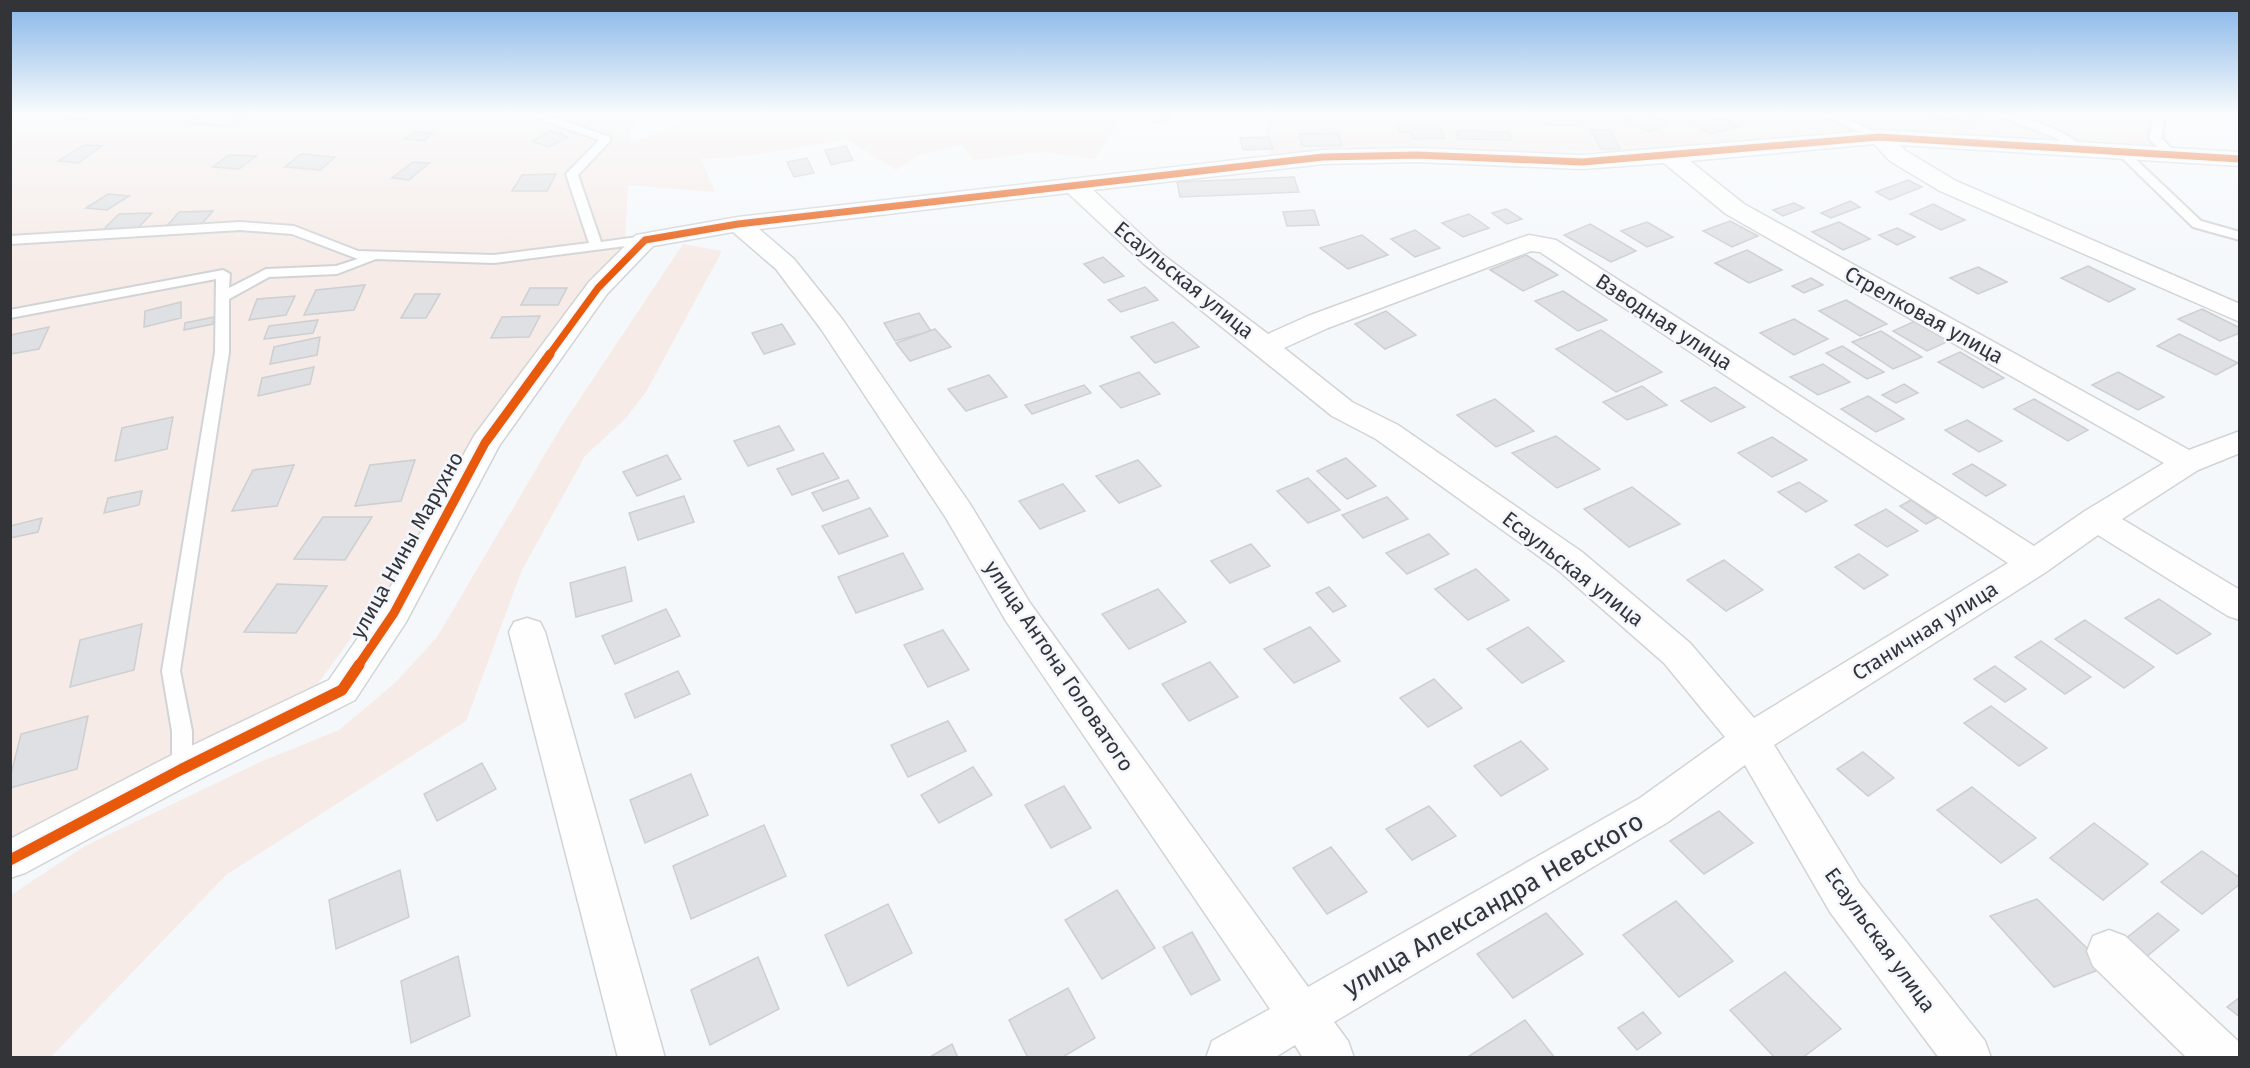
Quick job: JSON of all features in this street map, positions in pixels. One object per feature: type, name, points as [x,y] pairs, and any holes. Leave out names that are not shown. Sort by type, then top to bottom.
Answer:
[{"type":"street","points":[[645,240],[738,224],[1269,164]]},
{"type":"street","name":"Стрелковая улица","points":[[1679,164],[1735,209],[2187,463]]},
{"type":"street","points":[[1911,164],[1948,186],[2240,314]]},
{"type":"street","name":"Есаульская улица","points":[[1072,185],[1153,259],[1342,409],[1387,432],[1570,561],[1677,653],[1750,740],[1845,898],[1968,1058]]},
{"type":"street","name":"улица Антона Головатого","points":[[738,224],[785,264],[832,325],[959,512],[1018,612],[1331,1058]]},
{"type":"street","name":"улица Нины Марухно","points":[[10,860],[182,769],[342,690],[394,613],[485,443],[598,288],[645,240]]},
{"type":"street","name":"Взводная улица","points":[[1265,346],[1318,322],[1529,243],[1547,245],[2034,562]]},
{"type":"street","name":"Станичная улица","points":[[1750,740],[2187,463],[2240,441]]},
{"type":"street","points":[[2097,519],[2240,608]]},
{"type":"street","points":[[527,632],[642,1058]]},
{"type":"street","name":"улица Александра Невского","points":[[1229,1058],[1654,810],[1750,740]]},
{"type":"street","points":[[2109,951],[2221,1058]]},
{"type":"lane","points":[[582,164],[572,174],[596,245]]},
{"type":"lane","points":[[2134,164],[2197,224],[2240,236]]},
{"type":"lane","points":[[10,240],[240,226],[294,230],[356,255],[494,259],[645,240]]},
{"type":"lane","points":[[223,297],[266,273],[337,270],[380,255]]},
{"type":"lane","points":[[10,314],[224,274],[222,352],[171,671],[182,731],[182,769]]},
{"type":"shaded area","points":[[11,164],[703,164],[715,192],[628,185],[624,264],[314,689],[11,880]]},
{"type":"shaded area","points":[[886,164],[905,164],[896,170]]},
{"type":"shaded area","points":[[683,244],[722,251],[646,392],[625,419],[585,456],[522,570],[466,721],[226,875],[51,1057],[11,1057],[11,895],[85,846],[260,762],[339,730],[396,682],[437,637],[561,427]]},
{"type":"building","points":[[217,164],[246,164],[239,169],[213,167]]},
{"type":"building","points":[[289,164],[327,164],[320,170],[285,167]]},
{"type":"building","points":[[411,164],[428,164],[409,180],[392,178]]},
{"type":"building","points":[[788,164],[810,164],[814,173],[794,177]]},
{"type":"building","points":[[556,174],[547,191],[512,191],[522,175]]},
{"type":"building","points":[[1294,177],[1299,192],[1180,197],[1177,182]]},
{"type":"building","points":[[1908,180],[1922,187],[1890,200],[1876,192]]},
{"type":"building","points":[[108,194],[129,196],[107,210],[86,208]]},
{"type":"building","points":[[1850,201],[1860,207],[1831,218],[1821,213]]},
{"type":"building","points":[[1794,203],[1804,208],[1783,216],[1773,210]]},
{"type":"building","points":[[1933,204],[1965,220],[1941,230],[1910,214]]},
{"type":"building","points":[[1506,209],[1522,219],[1507,224],[1492,213]]},
{"type":"building","points":[[1314,210],[1319,225],[1287,226],[1283,212]]},
{"type":"building","points":[[213,211],[200,226],[166,227],[179,212]]},
{"type":"building","points":[[152,213],[138,228],[104,229],[119,214]]},
{"type":"building","points":[[1469,214],[1489,228],[1463,237],[1442,223]]},
{"type":"building","points":[[1730,221],[1758,236],[1732,247],[1703,231]]},
{"type":"building","points":[[1647,222],[1673,237],[1647,247],[1621,231]]},
{"type":"building","points":[[1839,222],[1870,239],[1843,250],[1812,232]]},
{"type":"building","points":[[1590,224],[1636,251],[1611,262],[1564,235]]},
{"type":"building","points":[[1897,228],[1915,237],[1897,245],[1879,235]]},
{"type":"building","points":[[1415,230],[1440,248],[1415,257],[1391,239]]},
{"type":"building","points":[[1362,235],[1388,255],[1348,269],[1320,248]]},
{"type":"building","points":[[1747,250],[1782,270],[1749,283],[1715,263]]},
{"type":"building","points":[[1526,255],[1558,275],[1523,291],[1490,270]]},
{"type":"building","points":[[1103,257],[1124,276],[1104,283],[1084,264]]},
{"type":"building","points":[[2088,266],[2135,289],[2109,302],[2061,278]]},
{"type":"building","points":[[1978,267],[2007,282],[1978,294],[1950,278]]},
{"type":"building","points":[[1811,278],[1823,285],[1804,293],[1792,286]]},
{"type":"building","points":[[365,285],[354,310],[304,315],[316,290]]},
{"type":"building","points":[[1145,287],[1158,300],[1121,312],[1108,300]]},
{"type":"building","points":[[530,288],[567,288],[558,305],[521,305]]},
{"type":"building","points":[[1563,291],[1607,320],[1578,331],[1535,301]]},
{"type":"building","points":[[415,294],[440,294],[426,318],[401,318]]},
{"type":"building","points":[[295,296],[286,315],[249,320],[257,299]]},
{"type":"building","points":[[1846,300],[1887,324],[1860,336],[1819,311]]},
{"type":"building","points":[[181,302],[181,318],[144,327],[145,311]]},
{"type":"building","points":[[2202,309],[2240,328],[2240,333],[2220,341],[2178,319]]},
{"type":"building","points":[[1386,311],[1416,335],[1385,349],[1355,324]]},
{"type":"building","points":[[919,313],[931,331],[895,341],[884,323]]},
{"type":"building","points":[[540,316],[529,337],[491,338],[502,317]]},
{"type":"building","points":[[214,317],[213,324],[184,330],[185,323]]},
{"type":"building","points":[[1794,319],[1828,339],[1794,355],[1760,333]]},
{"type":"building","points":[[318,320],[313,333],[264,339],[269,326]]},
{"type":"building","points":[[1915,321],[1949,341],[1927,351],[1893,331]]},
{"type":"building","points":[[1173,322],[1199,347],[1155,363],[1131,337]]},
{"type":"building","points":[[782,324],[795,344],[764,354],[752,333]]},
{"type":"building","points":[[49,327],[39,349],[10,354],[10,335]]},
{"type":"building","points":[[935,329],[951,347],[910,361],[896,343]]},
{"type":"building","points":[[1601,330],[1662,372],[1616,392],[1556,349]]},
{"type":"building","points":[[1881,331],[1922,357],[1893,369],[1852,342]]},
{"type":"building","points":[[2179,334],[2238,363],[2216,375],[2157,346]]},
{"type":"building","points":[[320,337],[317,355],[270,364],[274,347]]},
{"type":"building","points":[[1842,346],[1884,372],[1867,379],[1826,353]]},
{"type":"building","points":[[1960,352],[2004,378],[1983,388],[1938,362]]},
{"type":"building","points":[[1823,364],[1850,382],[1818,395],[1790,377]]},
{"type":"building","points":[[314,367],[310,384],[258,396],[262,378]]},
{"type":"building","points":[[1139,372],[1160,394],[1121,408],[1100,386]]},
{"type":"building","points":[[2118,372],[2164,397],[2138,410],[2092,385]]},
{"type":"building","points":[[989,375],[1007,397],[966,411],[948,389]]},
{"type":"building","points":[[1904,384],[1918,393],[1896,403],[1882,395]]},
{"type":"building","points":[[1084,385],[1091,393],[1032,414],[1025,405]]},
{"type":"building","points":[[1642,386],[1667,405],[1627,420],[1603,402]]},
{"type":"building","points":[[1715,387],[1745,407],[1711,422],[1681,401]]},
{"type":"building","points":[[1868,396],[1904,419],[1876,432],[1841,409]]},
{"type":"building","points":[[1495,399],[1534,431],[1496,447],[1457,415]]},
{"type":"building","points":[[2034,399],[2088,430],[2068,441],[2014,409]]},
{"type":"building","points":[[173,417],[167,449],[115,461],[122,428]]},
{"type":"building","points":[[1967,420],[2002,441],[1979,452],[1945,430]]},
{"type":"building","points":[[779,426],[794,450],[748,466],[734,441]]},
{"type":"building","points":[[1556,436],[1600,469],[1557,488],[1512,453]]},
{"type":"building","points":[[1772,437],[1807,460],[1772,477],[1738,453]]},
{"type":"building","points":[[823,453],[839,478],[792,495],[777,469]]},
{"type":"building","points":[[667,455],[681,479],[637,496],[623,472]]},
{"type":"building","points":[[1346,458],[1376,486],[1347,499],[1317,471]]},
{"type":"building","points":[[415,460],[401,501],[355,506],[370,465]]},
{"type":"building","points":[[1138,460],[1161,486],[1119,503],[1096,476]]},
{"type":"building","points":[[1972,464],[2006,485],[1986,496],[1953,474]]},
{"type":"building","points":[[294,465],[277,506],[232,511],[253,470]]},
{"type":"building","points":[[1308,478],[1340,510],[1308,523],[1277,491]]},
{"type":"building","points":[[848,480],[859,498],[823,511],[812,493]]},
{"type":"building","points":[[1799,482],[1827,501],[1806,512],[1778,492]]},
{"type":"building","points":[[1063,484],[1085,511],[1040,529],[1019,501]]},
{"type":"building","points":[[1632,487],[1680,524],[1629,547],[1584,509]]},
{"type":"building","points":[[142,491],[139,505],[104,513],[108,498]]},
{"type":"building","points":[[684,496],[694,522],[638,540],[629,513]]},
{"type":"building","points":[[1387,497],[1408,519],[1363,538],[1342,515]]},
{"type":"building","points":[[1911,500],[1937,518],[1926,524],[1900,506]]},
{"type":"building","points":[[870,508],[888,536],[839,554],[822,526]]},
{"type":"building","points":[[1886,509],[1918,531],[1887,547],[1855,525]]},
{"type":"building","points":[[323,517],[372,517],[345,560],[294,559]]},
{"type":"building","points":[[42,518],[38,532],[10,538],[10,526]]},
{"type":"building","points":[[1429,534],[1449,554],[1407,574],[1386,553]]},
{"type":"building","points":[[1251,544],[1270,566],[1230,583],[1211,561]]},
{"type":"building","points":[[903,553],[923,589],[856,613],[838,577]]},
{"type":"building","points":[[1859,554],[1888,575],[1864,589],[1835,567]]},
{"type":"building","points":[[1724,560],[1763,590],[1726,611],[1687,580]]},
{"type":"building","points":[[625,567],[632,601],[576,617],[570,583]]},
{"type":"building","points":[[1476,569],[1509,600],[1468,620],[1435,589]]},
{"type":"building","points":[[277,584],[327,586],[296,633],[244,632]]},
{"type":"building","points":[[1329,587],[1346,606],[1333,612],[1316,593]]},
{"type":"building","points":[[1158,589],[1186,622],[1129,649],[1102,614]]},
{"type":"building","points":[[2159,599],[2211,634],[2177,654],[2125,618]]},
{"type":"building","points":[[666,609],[680,636],[615,664],[602,636]]},
{"type":"building","points":[[2085,620],[2154,667],[2124,688],[2055,639]]},
{"type":"building","points":[[142,624],[134,670],[70,687],[80,640]]},
{"type":"building","points":[[1310,627],[1340,661],[1294,683],[1264,649]]},
{"type":"building","points":[[1528,627],[1564,661],[1522,683],[1487,649]]},
{"type":"building","points":[[943,630],[969,670],[928,687],[904,645]]},
{"type":"building","points":[[2041,641],[2091,677],[2065,694],[2015,657]]},
{"type":"building","points":[[1210,662],[1238,697],[1189,721],[1162,684]]},
{"type":"building","points":[[1995,666],[2026,689],[2005,702],[1974,679]]},
{"type":"building","points":[[678,671],[690,694],[635,718],[625,694]]},
{"type":"building","points":[[1434,679],[1462,708],[1428,727],[1400,698]]},
{"type":"building","points":[[1991,706],[2047,748],[2019,766],[1964,723]]},
{"type":"building","points":[[88,716],[77,769],[10,788],[10,778],[21,734]]},
{"type":"building","points":[[948,721],[966,751],[908,777],[891,745]]},
{"type":"building","points":[[1521,741],[1548,769],[1501,796],[1474,766]]},
{"type":"building","points":[[1863,752],[1894,778],[1868,796],[1837,769]]},
{"type":"building","points":[[482,763],[496,789],[437,821],[424,794]]},
{"type":"building","points":[[973,767],[992,795],[939,823],[921,795]]},
{"type":"building","points":[[691,774],[708,815],[645,843],[630,800]]},
{"type":"building","points":[[1064,786],[1091,828],[1051,848],[1025,805]]},
{"type":"building","points":[[1972,787],[2036,838],[2001,863],[1937,810]]},
{"type":"building","points":[[1429,806],[1456,836],[1412,860],[1386,829]]},
{"type":"building","points":[[1719,811],[1753,843],[1704,874],[1670,841]]},
{"type":"building","points":[[2094,823],[2148,864],[2103,900],[2050,858]]},
{"type":"building","points":[[764,825],[786,876],[691,919],[673,866]]},
{"type":"building","points":[[1331,847],[1367,892],[1327,914],[1293,868]]},
{"type":"building","points":[[2202,851],[2240,878],[2240,884],[2202,914],[2161,882]]},
{"type":"building","points":[[400,870],[409,917],[336,949],[329,900]]},
{"type":"building","points":[[1117,890],[1155,948],[1102,979],[1065,920]]},
{"type":"building","points":[[2037,899],[2106,967],[2054,987],[1990,916]]},
{"type":"building","points":[[1676,901],[1733,961],[1679,997],[1623,935]]},
{"type":"building","points":[[888,904],[912,953],[848,986],[825,935]]},
{"type":"building","points":[[1546,913],[1583,954],[1513,998],[1477,954]]},
{"type":"building","points":[[2158,913],[2179,930],[2146,957],[2125,939]]},
{"type":"building","points":[[1192,932],[1220,980],[1191,995],[1163,947]]},
{"type":"building","points":[[458,956],[470,1016],[411,1043],[401,981]]},
{"type":"building","points":[[758,957],[779,1009],[710,1045],[691,990]]},
{"type":"building","points":[[1785,972],[1841,1029],[1802,1058],[1775,1058],[1730,1010]]},
{"type":"building","points":[[1068,988],[1095,1038],[1061,1058],[1028,1058],[1009,1020]]},
{"type":"building","points":[[2240,997],[2240,1017],[2227,1007]]},
{"type":"building","points":[[1643,1012],[1661,1033],[1637,1050],[1618,1028]]},
{"type":"building","points":[[1525,1020],[1555,1058],[1466,1058]]},
{"type":"building","points":[[952,1044],[958,1058],[928,1058]]},
{"type":"cycle path","points":[[10,860],[182,769],[342,690],[394,613],[485,443],[598,288],[645,240],[738,224],[1263,164]]}]
